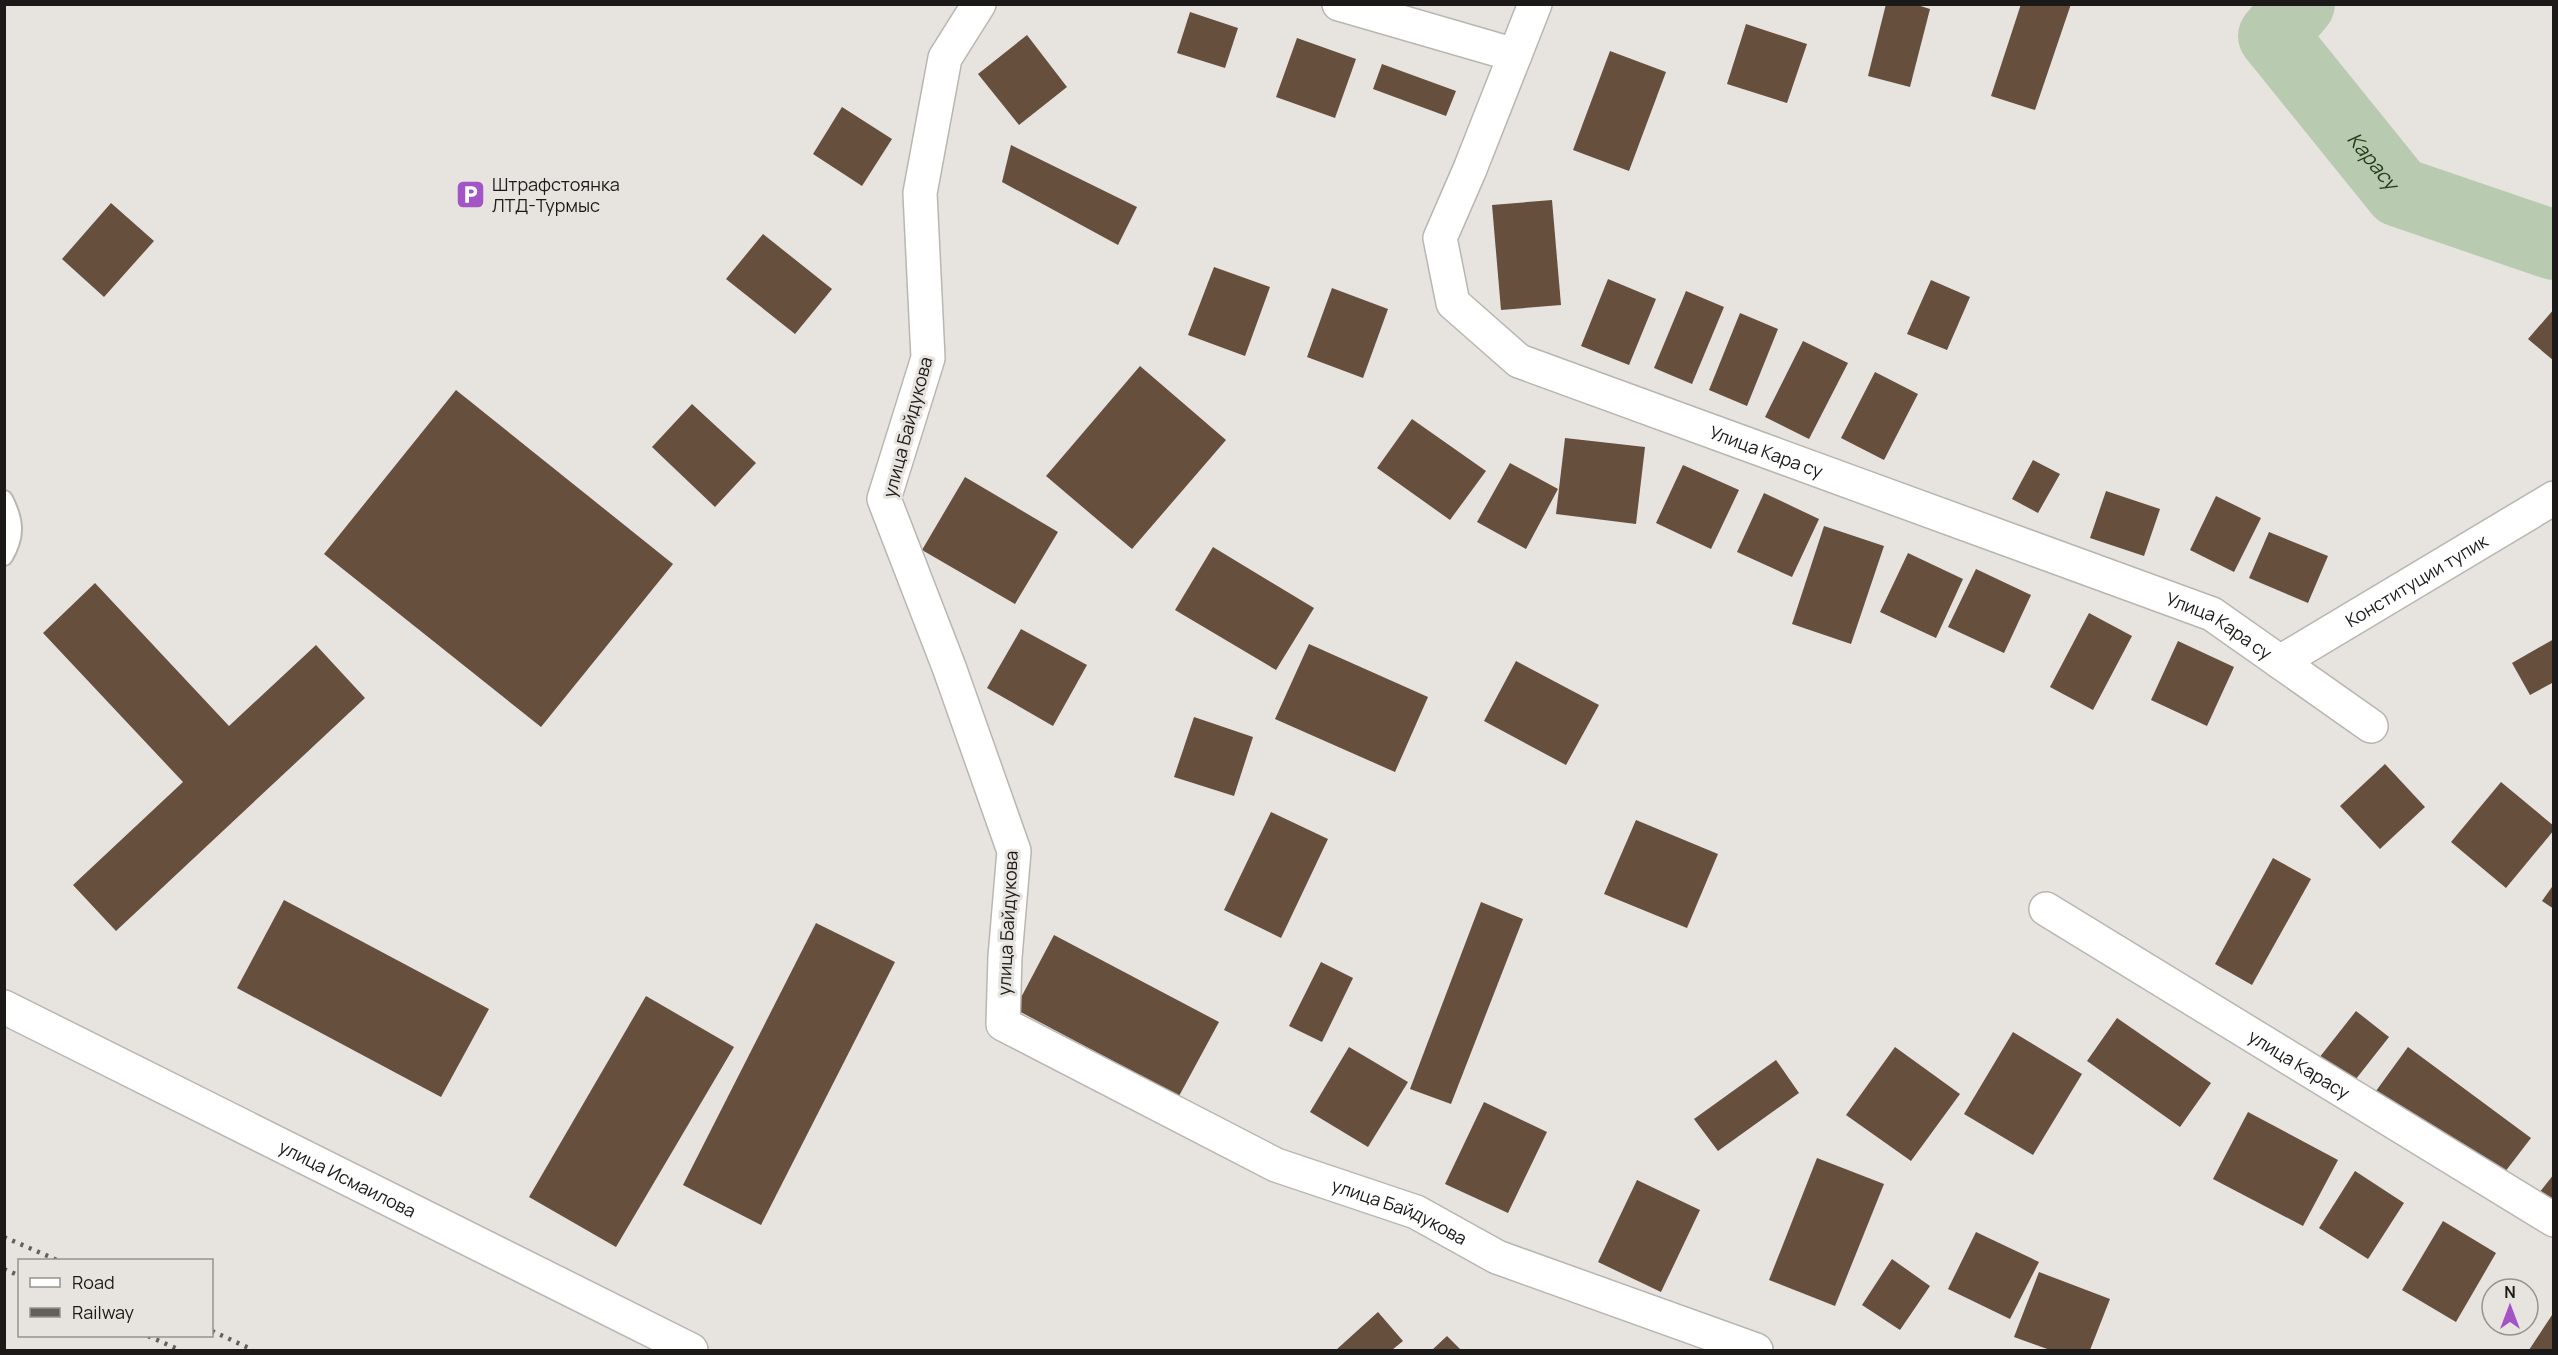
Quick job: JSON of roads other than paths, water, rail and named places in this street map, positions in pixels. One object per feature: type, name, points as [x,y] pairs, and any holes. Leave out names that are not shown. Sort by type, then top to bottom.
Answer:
[{"type":"street","name":"улица Байдукова","points":[[979,4],[945,58],[920,193],[928,358],[884,499],[948,667],[1014,851],[1005,957],[1003,1024],[1276,1166],[1416,1212],[1497,1257],[1756,1350]]},
{"type":"street","points":[[1339,4],[1515,55]]},
{"type":"street","name":"Улица Кара су","points":[[1535,4],[1440,238],[1453,303],[1519,361],[2212,614],[2371,726]]},
{"type":"street","name":"Конституции тупик","points":[[2280,662],[2553,498]]},
{"type":"street","name":"улица Карасу","points":[[2046,909],[2553,1220]]},
{"type":"street","name":"улица Исмаилова","points":[[4,1007],[691,1350]]},
{"type":"lane","points":[[4,499],[14,518],[13,543],[4,557]]},
{"type":"waterway","name":"Карасу","points":[[2300,4],[2273,36],[2399,192],[2554,245]]},
{"type":"railway","points":[[4,1237],[55,1259]]},
{"type":"railway","points":[[4,1269],[18,1275]]},
{"type":"railway","points":[[213,1331],[253,1350]]},
{"type":"railway","points":[[150,1337],[180,1350]]},
{"type":"place","name":"Штрафстоянка ЛТД-Турмыс","points":[[471,194]]}]
